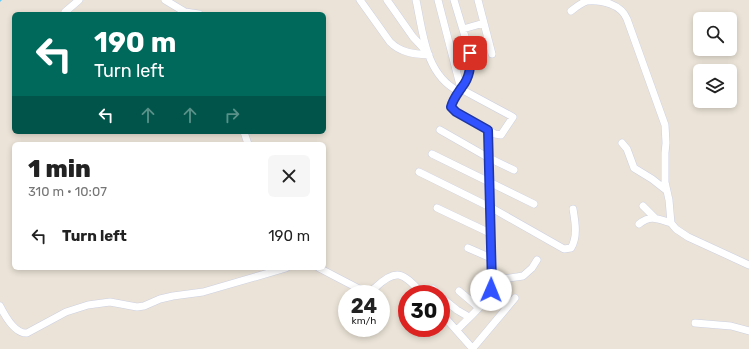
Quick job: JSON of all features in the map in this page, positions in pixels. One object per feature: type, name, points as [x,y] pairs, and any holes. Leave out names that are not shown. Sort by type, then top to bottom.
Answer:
[{"type":"street","points":[[65,12],[79,0]]},
{"type":"street","points":[[165,0],[185,12]]},
{"type":"street","points":[[360,0],[395,47],[410,53],[428,54]]},
{"type":"street","points":[[387,0],[413,37],[428,54]]},
{"type":"street","points":[[416,0],[428,54],[442,80],[459,90],[513,117],[501,135],[488,130],[452,109],[452,104],[459,90],[469,75],[471,62],[470,53],[454,0]]},
{"type":"street","points":[[438,0],[459,90]]},
{"type":"street","points":[[478,0],[492,54]]},
{"type":"street","points":[[571,11],[586,1],[602,1],[612,3],[619,7],[625,14],[665,125],[666,143],[664,165],[671,223],[676,229],[688,237],[749,265]]},
{"type":"street","points":[[463,29],[484,23]]},
{"type":"street","points":[[440,130],[489,158],[514,170]]},
{"type":"street","points":[[457,330],[488,296],[492,285],[488,130]]},
{"type":"street","points":[[622,143],[627,149],[634,168],[666,190]]},
{"type":"street","points":[[432,154],[534,204]]},
{"type":"street","points":[[419,172],[490,207],[564,249],[568,249],[573,245],[575,234],[573,209]]},
{"type":"street","points":[[643,206],[655,218]]},
{"type":"street","points":[[437,208],[490,233]]},
{"type":"street","points":[[639,224],[648,218],[655,218],[671,223]]},
{"type":"street","points":[[468,248],[491,258]]},
{"type":"street","points":[[492,285],[503,279],[523,276],[528,273],[537,260]]},
{"type":"street","points":[[0,306],[16,328],[23,334],[66,312],[88,306],[110,302],[137,307],[144,306],[160,298],[203,292],[279,270]]},
{"type":"street","points":[[324,270],[365,292],[372,290],[388,276],[395,274],[400,275],[413,285]]},
{"type":"street","points":[[459,291],[478,307]]},
{"type":"street","points":[[450,323],[473,348],[515,298]]},
{"type":"street","points":[[450,304],[469,317]]},
{"type":"street","points":[[695,323],[731,326],[749,332]]},
{"type":"route","points":[[470,53],[471,62],[469,75],[461,90],[458,91],[451,107],[454,111],[488,130],[491,290]]}]
